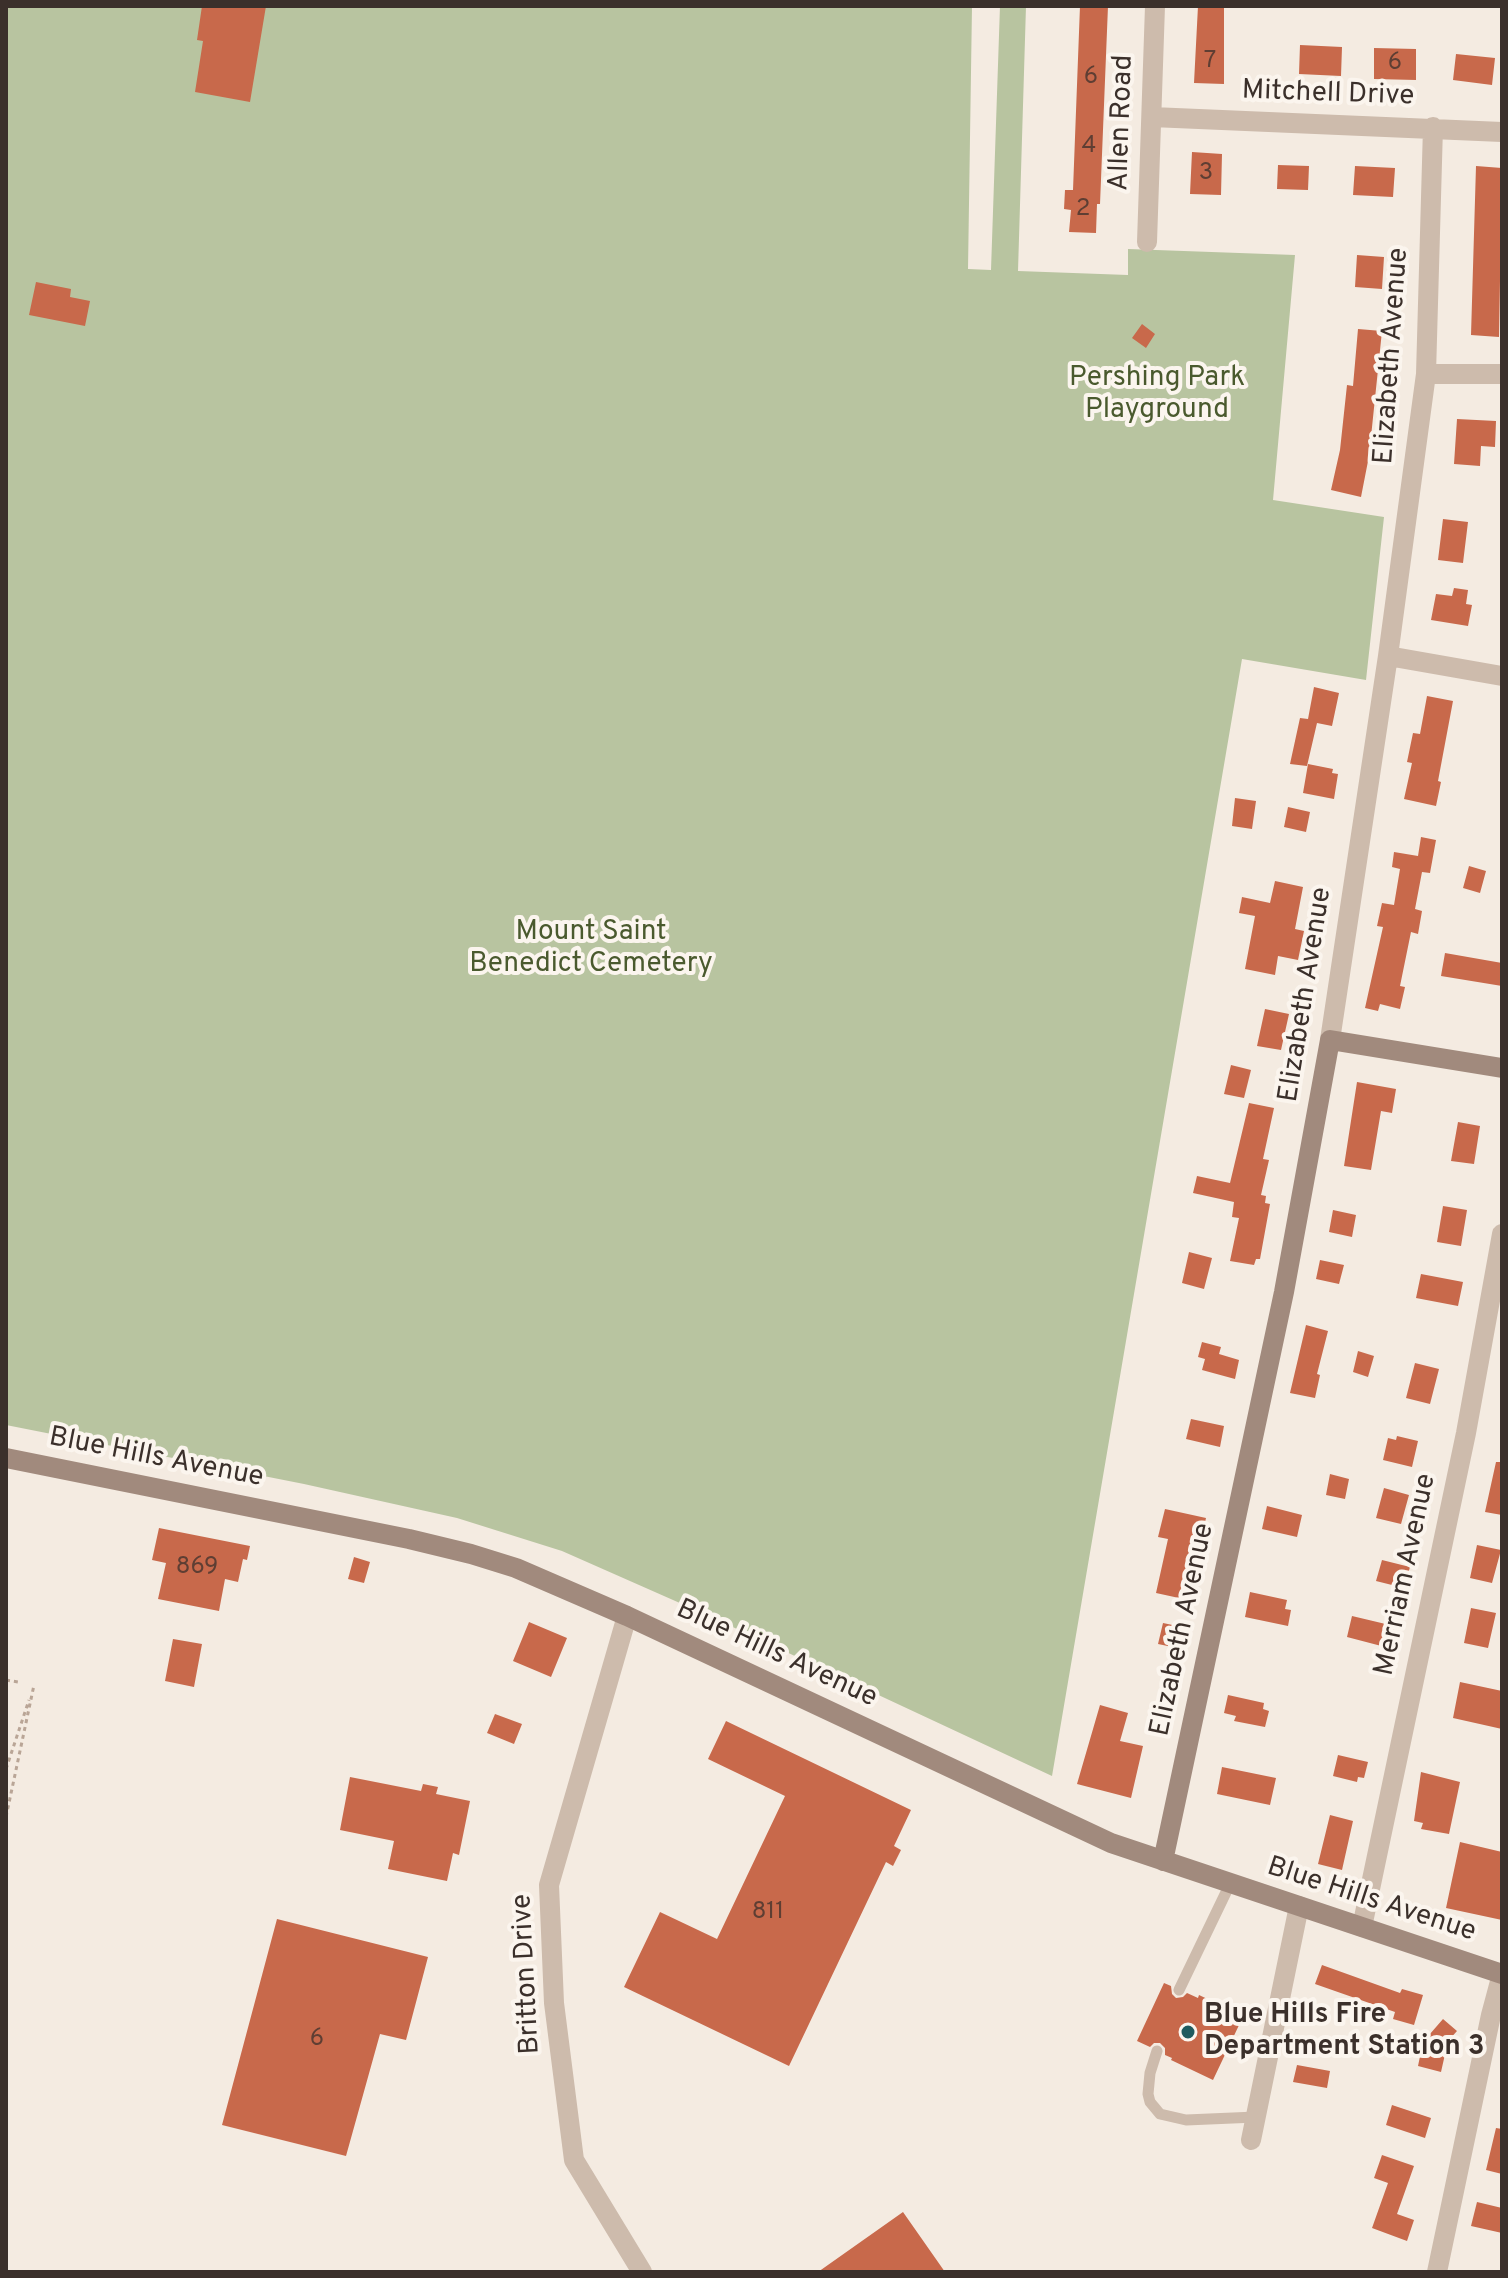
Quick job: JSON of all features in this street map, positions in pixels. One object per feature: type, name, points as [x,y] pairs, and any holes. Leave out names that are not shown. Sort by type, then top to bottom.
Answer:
[{"type":"main road","points":[[1330,1040],[1502,1068]]},
{"type":"main road","name":"Elizabeth Avenue","points":[[1163,1861],[1284,1292],[1330,1040]]},
{"type":"main road","name":"Blue Hills Avenue","points":[[6,1458],[359,1528],[471,1554],[516,1568],[627,1616],[1069,1823],[1163,1861],[1502,1974]]},
{"type":"street","name":"Allen Road","points":[[1147,242],[1155,6]]},
{"type":"street","name":"Mitchell Drive","points":[[1152,117],[1502,132]]},
{"type":"street","name":"Elizabeth Avenue","points":[[1330,1040],[1388,656],[1426,374],[1433,127]]},
{"type":"street","points":[[1426,374],[1502,374]]},
{"type":"street","points":[[1388,656],[1502,676]]},
{"type":"street","name":"Merriam Avenue","points":[[1362,1927],[1466,1433],[1502,1234]]},
{"type":"street","name":"Britton Drive","points":[[627,1616],[549,1885],[554,2003],[574,2160],[642,2272]]},
{"type":"street","points":[[1251,2140],[1299,1906]]},
{"type":"street","points":[[1437,2272],[1502,1974]]},
{"type":"lane","points":[[1179,1990],[1230,1884]]},
{"type":"lane","points":[[1157,2051],[1148,2094],[1150,2102],[1160,2114],[1186,2120],[1256,2117]]},
{"type":"path","points":[[6,1680],[18,1682]]},
{"type":"path","points":[[6,1769],[34,1685],[6,1817]]},
{"type":"green space","name":"Mount Saint Benedict Cemetery","points":[[6,6],[972,6],[968,269],[991,270],[1000,6],[1026,6],[1018,271],[1128,275],[1128,249],[1295,255],[1273,500],[1384,517],[1366,680],[1242,659],[1052,1776],[562,1551],[457,1518],[6,1425]]},
{"type":"building","points":[[202,6],[266,6],[250,102],[195,92],[203,41],[197,40]]},
{"type":"building","points":[[1080,6],[1108,6],[1100,204],[1097,204],[1096,233],[1069,232],[1071,210],[1064,209],[1065,190],[1073,190]]},
{"type":"building","points":[[1198,6],[1224,6],[1224,84],[1194,83]]},
{"type":"building","points":[[1300,45],[1342,47],[1341,76],[1299,74]]},
{"type":"building","points":[[1374,48],[1416,49],[1416,80],[1374,79]]},
{"type":"building","points":[[1456,54],[1495,58],[1492,85],[1453,80]]},
{"type":"building","points":[[1192,152],[1222,154],[1221,195],[1190,194]]},
{"type":"building","points":[[1278,165],[1309,166],[1308,190],[1277,189]]},
{"type":"building","points":[[1355,166],[1395,168],[1393,197],[1353,195]]},
{"type":"building","points":[[1476,166],[1502,168],[1499,337],[1471,335]]},
{"type":"building","points":[[1357,255],[1384,257],[1382,289],[1355,287]]},
{"type":"building","points":[[36,282],[71,289],[70,297],[90,301],[85,326],[29,315]]},
{"type":"building","points":[[1142,324],[1155,334],[1146,348],[1132,338]]},
{"type":"building","points":[[1358,329],[1382,331],[1369,456],[1361,497],[1331,490],[1340,450],[1347,385],[1353,386]]},
{"type":"building","points":[[1457,419],[1496,421],[1495,447],[1481,446],[1480,466],[1454,464]]},
{"type":"building","points":[[1443,519],[1468,522],[1463,563],[1438,560]]},
{"type":"building","points":[[1454,588],[1468,590],[1466,604],[1472,605],[1468,626],[1431,620],[1436,594],[1452,596]]},
{"type":"building","points":[[1314,687],[1339,693],[1332,726],[1317,723],[1307,766],[1290,764],[1300,718],[1308,719]]},
{"type":"building","points":[[1427,696],[1453,701],[1436,806],[1404,799],[1412,763],[1407,762],[1413,733],[1420,734]]},
{"type":"building","points":[[1308,764],[1333,769],[1332,773],[1338,774],[1334,799],[1303,793]]},
{"type":"building","points":[[1235,798],[1256,801],[1252,829],[1232,826]]},
{"type":"building","points":[[1288,807],[1310,812],[1306,832],[1284,827]]},
{"type":"building","points":[[1421,837],[1436,840],[1430,873],[1422,872],[1415,909],[1422,911],[1418,934],[1411,932],[1400,986],[1405,987],[1400,1009],[1380,1004],[1378,1011],[1365,1008],[1383,927],[1377,926],[1382,903],[1394,905],[1400,869],[1392,867],[1394,852],[1418,856]]},
{"type":"building","points":[[1469,866],[1486,871],[1480,893],[1463,888]]},
{"type":"building","points":[[1275,881],[1303,887],[1295,929],[1304,931],[1298,960],[1278,956],[1275,975],[1245,969],[1255,916],[1239,913],[1242,897],[1270,903]]},
{"type":"building","points":[[1445,953],[1502,963],[1502,986],[1441,976]]},
{"type":"building","points":[[1265,1009],[1289,1014],[1281,1050],[1257,1046]]},
{"type":"building","points":[[1231,1065],[1251,1070],[1244,1098],[1224,1094]]},
{"type":"building","points":[[1357,1082],[1396,1089],[1392,1113],[1381,1111],[1371,1170],[1344,1166]]},
{"type":"building","points":[[1249,1103],[1274,1108],[1263,1159],[1269,1160],[1261,1195],[1266,1196],[1265,1203],[1270,1204],[1260,1259],[1256,1259],[1254,1265],[1230,1261],[1239,1218],[1232,1217],[1234,1202],[1193,1193],[1197,1176],[1230,1183]]},
{"type":"building","points":[[1458,1122],[1480,1126],[1474,1164],[1451,1161]]},
{"type":"building","points":[[1443,1206],[1467,1210],[1461,1246],[1437,1242]]},
{"type":"building","points":[[1333,1210],[1356,1215],[1352,1237],[1329,1232]]},
{"type":"building","points":[[1189,1252],[1212,1258],[1204,1289],[1182,1283]]},
{"type":"building","points":[[1320,1260],[1344,1265],[1339,1284],[1316,1279]]},
{"type":"building","points":[[1421,1274],[1463,1282],[1458,1306],[1416,1298]]},
{"type":"building","points":[[1306,1325],[1328,1331],[1317,1374],[1320,1375],[1315,1398],[1290,1393]]},
{"type":"building","points":[[1202,1342],[1221,1347],[1219,1354],[1239,1360],[1235,1379],[1202,1370],[1205,1359],[1198,1357]]},
{"type":"building","points":[[1358,1351],[1374,1356],[1368,1377],[1353,1372]]},
{"type":"building","points":[[1415,1363],[1439,1369],[1430,1404],[1406,1398]]},
{"type":"building","points":[[1191,1419],[1224,1426],[1220,1447],[1186,1439]]},
{"type":"building","points":[[1397,1436],[1418,1441],[1412,1467],[1383,1460],[1388,1438],[1396,1440]]},
{"type":"building","points":[[1496,1462],[1502,1462],[1502,1515],[1485,1512]]},
{"type":"building","points":[[1330,1474],[1349,1479],[1345,1499],[1326,1495]]},
{"type":"building","points":[[1384,1488],[1409,1495],[1401,1524],[1376,1518]]},
{"type":"building","points":[[1267,1506],[1302,1515],[1297,1537],[1262,1529]]},
{"type":"building","points":[[1165,1509],[1206,1518],[1192,1580],[1183,1578],[1179,1598],[1156,1593],[1168,1539],[1158,1537]]},
{"type":"building","points":[[159,1528],[250,1546],[247,1560],[243,1559],[238,1582],[225,1579],[219,1611],[158,1599],[166,1563],[152,1560]]},
{"type":"building","points":[[1477,1545],[1501,1550],[1492,1583],[1470,1578]]},
{"type":"building","points":[[354,1557],[370,1562],[364,1583],[348,1579]]},
{"type":"building","points":[[1382,1560],[1410,1567],[1404,1588],[1376,1581]]},
{"type":"building","points":[[1250,1592],[1287,1600],[1285,1609],[1291,1610],[1288,1626],[1245,1617]]},
{"type":"building","points":[[1471,1608],[1496,1613],[1488,1648],[1464,1643]]},
{"type":"building","points":[[1352,1616],[1394,1626],[1389,1648],[1347,1637]]},
{"type":"building","points":[[529,1622],[567,1638],[551,1677],[513,1661]]},
{"type":"building","points":[[1163,1623],[1187,1628],[1182,1649],[1158,1644]]},
{"type":"building","points":[[173,1639],[202,1644],[194,1687],[165,1681]]},
{"type":"building","points":[[1460,1682],[1502,1691],[1502,1729],[1453,1718]]},
{"type":"building","points":[[1228,1695],[1264,1703],[1263,1709],[1269,1711],[1265,1727],[1234,1721],[1236,1716],[1224,1713]]},
{"type":"building","points":[[1100,1705],[1128,1713],[1120,1741],[1143,1746],[1131,1798],[1077,1784]]},
{"type":"building","points":[[495,1714],[522,1724],[514,1744],[487,1733]]},
{"type":"building","points":[[726,1721],[911,1810],[894,1846],[901,1850],[893,1866],[886,1862],[789,2066],[624,1987],[660,1912],[717,1939],[785,1796],[708,1759]]},
{"type":"building","points":[[1338,1755],[1368,1762],[1364,1778],[1358,1777],[1357,1782],[1333,1776]]},
{"type":"building","points":[[1222,1767],[1276,1778],[1270,1805],[1217,1794]]},
{"type":"building","points":[[1421,1772],[1460,1782],[1449,1834],[1421,1829],[1423,1823],[1414,1821]]},
{"type":"building","points":[[350,1777],[421,1791],[423,1784],[438,1787],[436,1794],[470,1801],[459,1855],[453,1853],[447,1881],[388,1869],[394,1841],[340,1830]]},
{"type":"building","points":[[1330,1815],[1353,1821],[1342,1870],[1318,1864]]},
{"type":"building","points":[[1460,1842],[1502,1852],[1502,1920],[1446,1908]]},
{"type":"building","points":[[277,1919],[428,1957],[406,2040],[380,2034],[346,2156],[222,2125]]},
{"type":"building","points":[[1322,1965],[1400,1993],[1402,1989],[1423,1995],[1414,2025],[1393,2019],[1395,2012],[1315,1984]]},
{"type":"building","name":"Blue Hills Fire Department Station 3","points":[[1164,1983],[1171,1986],[1176,1998],[1187,1993],[1198,1998],[1199,1995],[1235,2012],[1231,2019],[1240,2023],[1213,2080],[1171,2060],[1160,2043],[1150,2047],[1137,2041]]},
{"type":"building","points":[[1443,2019],[1457,2031],[1448,2041],[1441,2072],[1418,2066],[1423,2042]]},
{"type":"building","points":[[1297,2065],[1330,2071],[1327,2088],[1293,2082]]},
{"type":"building","points":[[1392,2105],[1431,2118],[1425,2138],[1386,2125]]},
{"type":"building","points":[[1496,2128],[1502,2129],[1502,2174],[1486,2170]]},
{"type":"building","points":[[1382,2155],[1414,2166],[1397,2214],[1414,2220],[1407,2241],[1372,2228],[1388,2183],[1374,2178]]},
{"type":"building","points":[[1477,2202],[1502,2208],[1502,2233],[1471,2226]]},
{"type":"building","points":[[903,2212],[945,2272],[818,2272]]},
{"type":"place","name":"Blue Hills Fire Department Station 3","points":[[1188,2032]]},
{"type":"park label","name":"Pershing Park Playground","points":[[1157,395]]}]
